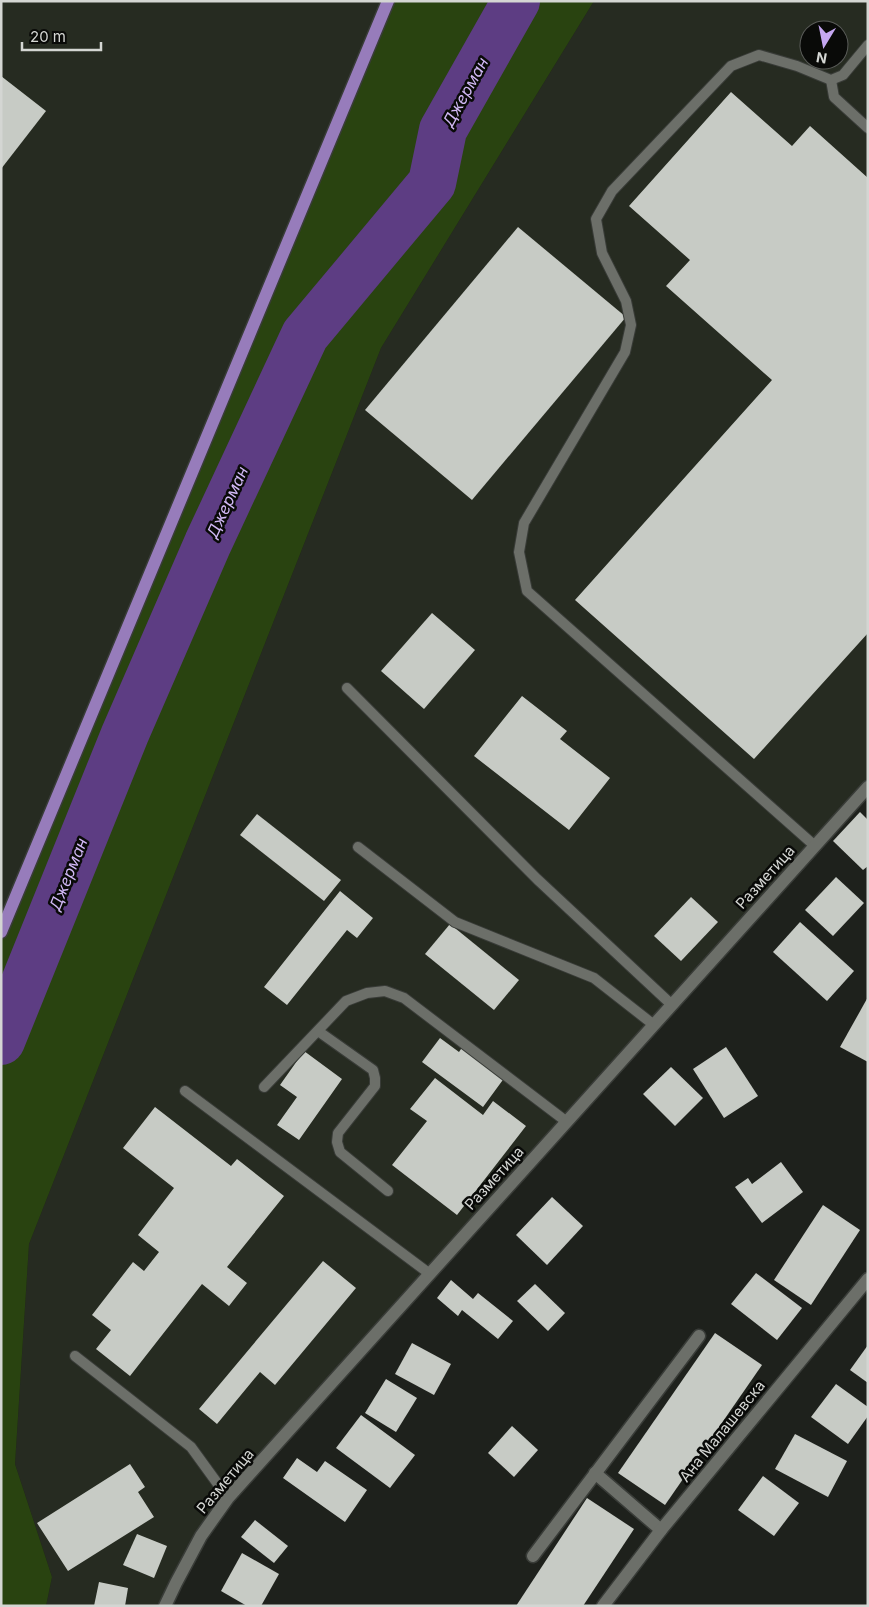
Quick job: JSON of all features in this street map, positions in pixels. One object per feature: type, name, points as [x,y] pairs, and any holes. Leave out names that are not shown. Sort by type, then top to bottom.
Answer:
[{"type":"main road","points":[[1,932],[388,1]]},
{"type":"street","name":"Разметица","points":[[165,1606],[201,1536],[228,1498],[868,787]]},
{"type":"street","name":"Ана Малашевска","points":[[603,1606],[661,1530],[868,1278]]},
{"type":"street","points":[[533,1556],[699,1336]]},
{"type":"street","points":[[595,1474],[661,1530]]},
{"type":"lane","points":[[814,846],[527,592],[519,552],[524,524],[625,352],[631,325],[626,301],[602,253],[596,219],[612,191],[731,66],[759,55],[797,66],[831,80],[843,74],[868,45]]},
{"type":"lane","points":[[831,80],[834,97],[868,128]]},
{"type":"lane","points":[[347,688],[537,879],[672,1005]]},
{"type":"lane","points":[[358,847],[455,922],[594,978],[654,1025]]},
{"type":"lane","points":[[264,1087],[346,1001],[367,993],[385,991],[404,998],[567,1122]]},
{"type":"lane","points":[[318,1031],[373,1070],[375,1086],[338,1133],[337,1142],[340,1152],[388,1191]]},
{"type":"lane","points":[[185,1091],[430,1274]]},
{"type":"lane","points":[[75,1356],[191,1447],[228,1498]]},
{"type":"shaded area","points":[[1,1],[387,1],[1,930]]},
{"type":"shaded area","points":[[594,1],[868,1],[868,787],[228,1498],[165,1606],[46,1606],[52,1577],[15,1464],[29,1244],[381,348]]},
{"type":"green space","points":[[387,1],[594,1],[381,348],[29,1244],[15,1464],[52,1577],[46,1606],[1,1606],[1,930]]},
{"type":"building","points":[[1,76],[46,111],[1,169]]},
{"type":"building","points":[[731,92],[792,146],[810,126],[868,178],[868,633],[754,759],[575,600],[772,380],[666,286],[690,260],[629,206]]},
{"type":"building","points":[[518,227],[626,317],[472,500],[365,410]]},
{"type":"building","points":[[432,613],[475,650],[424,709],[381,671]]},
{"type":"building","points":[[522,696],[567,731],[560,739],[610,778],[569,830],[474,756]]},
{"type":"building","points":[[860,812],[868,820],[868,866],[863,870],[833,841]]},
{"type":"building","points":[[257,814],[341,880],[324,901],[240,835]]},
{"type":"building","points":[[836,877],[864,903],[833,936],[805,910]]},
{"type":"building","points":[[340,891],[373,918],[357,938],[347,930],[287,1005],[264,987]]},
{"type":"building","points":[[691,897],[718,922],[681,961],[654,936]]},
{"type":"building","points":[[800,922],[854,971],[827,1001],[773,952]]},
{"type":"building","points":[[450,924],[519,980],[494,1010],[425,954]]},
{"type":"building","points":[[868,997],[868,1062],[840,1047]]},
{"type":"building","points":[[440,1038],[459,1052],[463,1046],[505,1077],[483,1107],[422,1062]]},
{"type":"building","points":[[726,1047],[758,1096],[724,1118],[693,1069]]},
{"type":"building","points":[[304,1051],[342,1079],[299,1140],[277,1125],[297,1097],[280,1085]]},
{"type":"building","points":[[671,1067],[703,1098],[675,1126],[643,1094]]},
{"type":"building","points":[[435,1078],[483,1115],[493,1101],[526,1126],[457,1215],[392,1165],[427,1121],[410,1109]]},
{"type":"building","points":[[155,1107],[231,1166],[237,1159],[284,1196],[227,1267],[247,1283],[229,1306],[202,1284],[130,1376],[96,1349],[111,1330],[92,1315],[133,1262],[144,1271],[159,1252],[138,1235],[174,1188],[123,1148]]},
{"type":"building","points":[[781,1162],[803,1192],[762,1223],[735,1187],[748,1178],[752,1184]]},
{"type":"building","points":[[552,1197],[583,1226],[547,1265],[516,1235]]},
{"type":"building","points":[[823,1205],[860,1230],[811,1305],[774,1280]]},
{"type":"building","points":[[323,1261],[356,1288],[275,1385],[260,1372],[217,1424],[199,1409]]},
{"type":"building","points":[[756,1273],[802,1308],[777,1340],[731,1304]]},
{"type":"building","points":[[451,1280],[473,1299],[478,1293],[513,1321],[498,1339],[462,1310],[458,1316],[437,1298]]},
{"type":"building","points":[[535,1284],[565,1313],[548,1331],[517,1301]]},
{"type":"building","points":[[715,1333],[762,1365],[665,1505],[618,1473]]},
{"type":"building","points":[[412,1343],[451,1364],[434,1395],[395,1374]]},
{"type":"building","points":[[868,1345],[868,1383],[850,1370]]},
{"type":"building","points":[[386,1379],[417,1398],[396,1432],[365,1413]]},
{"type":"building","points":[[836,1384],[868,1407],[868,1416],[848,1444],[811,1417]]},
{"type":"building","points":[[361,1415],[415,1455],[390,1488],[336,1448]]},
{"type":"building","points":[[512,1426],[538,1450],[514,1477],[488,1453]]},
{"type":"building","points":[[795,1434],[847,1461],[828,1497],[775,1469]]},
{"type":"building","points":[[297,1458],[317,1472],[325,1461],[367,1490],[345,1522],[283,1478]]},
{"type":"building","points":[[130,1464],[145,1487],[138,1492],[154,1517],[68,1571],[37,1523]]},
{"type":"building","points":[[763,1476],[799,1503],[774,1536],[738,1510]]},
{"type":"building","points":[[587,1498],[634,1529],[583,1606],[516,1606]]},
{"type":"building","points":[[255,1520],[288,1546],[274,1563],[241,1537]]},
{"type":"building","points":[[137,1534],[167,1546],[154,1578],[123,1565]]},
{"type":"building","points":[[242,1553],[279,1574],[261,1606],[247,1606],[221,1591]]},
{"type":"building","points":[[99,1582],[128,1588],[125,1606],[94,1606]]},
{"type":"waterway","name":"Джерман","points":[[1,1041],[125,734],[208,543],[305,335],[432,183],[443,130],[516,1]]}]
